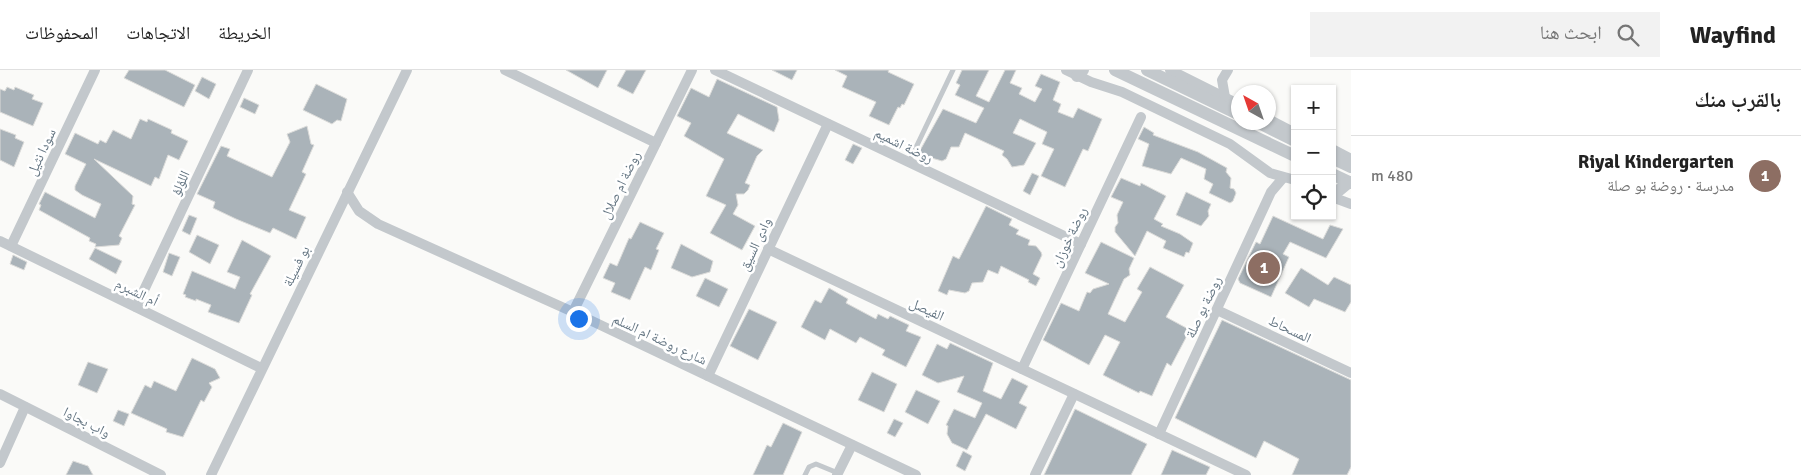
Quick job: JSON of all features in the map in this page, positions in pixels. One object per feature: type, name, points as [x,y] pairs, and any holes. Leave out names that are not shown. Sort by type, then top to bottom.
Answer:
[{"type":"street","name":"سودا نثيل","points":[[11,246],[95,70]]},
{"type":"street","name":"اللؤلؤ","points":[[136,307],[248,70]]},
{"type":"street","name":"بو فسيلة","points":[[211,475],[261,368],[407,70]]},
{"type":"street","points":[[504,70],[656,144]]},
{"type":"street","name":"روضة ام صلال","points":[[573,312],[692,70]]},
{"type":"street","name":"روضة اشميم","points":[[715,70],[1081,244]]},
{"type":"street","points":[[1114,70],[1291,154]]},
{"type":"street","points":[[1147,70],[1231,111]]},
{"type":"street","points":[[1170,70],[1231,100]]},
{"type":"street","points":[[1205,87],[1222,80],[1228,70]]},
{"type":"street","points":[[1076,72],[1230,144],[1270,173],[1291,179]]},
{"type":"street","points":[[1222,80],[1225,97]]},
{"type":"street","points":[[1139,100],[1138,109],[1141,117],[1148,114],[1153,107]]},
{"type":"street","name":"روضة خوزان","points":[[1022,369],[1141,117]]},
{"type":"street","name":"وادى السيق","points":[[708,376],[828,124]]},
{"type":"street","points":[[1276,124],[1291,131]]},
{"type":"street","points":[[1274,130],[1291,138]]},
{"type":"street","points":[[1339,155],[1351,166]]},
{"type":"street","points":[[1270,173],[1271,192]]},
{"type":"street","points":[[1334,175],[1350,182],[1336,194]]},
{"type":"street","points":[[1271,192],[1283,178]]},
{"type":"street","name":"شارع روضة ام السلم","points":[[347,192],[355,205],[371,220],[573,312],[916,475]]},
{"type":"street","name":"روضة بو صلة","points":[[1158,434],[1271,192]]},
{"type":"street","points":[[1336,198],[1351,204]]},
{"type":"street","name":"أم الشبرم","points":[[0,241],[261,368]]},
{"type":"street","name":"الفيصل","points":[[768,249],[1246,475]]},
{"type":"street","name":"المسحاط","points":[[1217,310],[1351,373]]},
{"type":"street","name":"واب بجاوا","points":[[0,394],[161,475]]},
{"type":"street","points":[[1035,475],[1074,394]]},
{"type":"street","points":[[0,463],[25,407]]},
{"type":"street","points":[[838,474],[852,445]]},
{"type":"lane","points":[[909,163],[953,70]]},
{"type":"lane","points":[[805,475],[809,467],[816,464],[838,474]]},
{"type":"building","points":[[129,70],[165,70],[195,85],[184,107],[124,78]]},
{"type":"building","points":[[566,70],[607,70],[598,88]]},
{"type":"building","points":[[626,70],[646,70],[633,94],[617,86]]},
{"type":"building","points":[[772,70],[797,70],[792,80]]},
{"type":"building","points":[[835,70],[889,70],[888,72],[914,84],[904,105],[902,104],[900,108],[898,107],[889,125],[869,116],[876,102],[842,87],[847,76]]},
{"type":"building","points":[[962,70],[989,70],[976,96],[989,102],[1005,70],[1016,70],[1010,83],[1022,88],[1019,94],[1035,102],[1042,89],[1035,86],[1041,74],[1060,82],[1053,100],[1061,104],[1058,112],[1073,118],[1078,108],[1102,119],[1088,151],[1083,149],[1065,187],[1041,176],[1054,149],[1042,144],[1047,132],[1020,119],[1013,133],[1036,143],[1024,165],[1012,167],[1002,155],[1004,151],[965,133],[959,147],[951,147],[946,159],[942,161],[918,154],[943,109],[976,123],[984,108],[955,95],[960,85],[956,83]]},
{"type":"building","points":[[202,77],[216,84],[209,99],[195,91]]},
{"type":"building","points":[[717,79],[777,107],[779,120],[774,132],[738,114],[727,133],[763,150],[757,156],[745,183],[750,185],[748,190],[744,194],[736,194],[738,205],[733,214],[755,226],[742,250],[710,233],[726,205],[706,196],[724,159],[684,136],[691,123],[677,116],[691,88],[709,97]]},
{"type":"building","points":[[316,84],[347,99],[341,121],[337,120],[332,124],[303,110]]},
{"type":"building","points":[[7,87],[14,90],[15,87],[34,95],[32,99],[43,103],[33,126],[0,112],[0,89],[5,91]]},
{"type":"building","points":[[244,98],[259,105],[255,114],[240,107]]},
{"type":"building","points":[[140,119],[147,122],[148,119],[172,130],[171,133],[188,141],[179,160],[168,155],[159,179],[155,177],[151,186],[94,159],[133,196],[132,204],[135,205],[119,236],[122,238],[119,245],[95,247],[96,244],[89,241],[90,238],[39,210],[41,205],[39,204],[45,192],[95,218],[101,204],[75,190],[75,186],[86,164],[65,154],[75,133],[98,144],[100,140],[106,143],[113,130],[131,139]]},
{"type":"building","points":[[307,126],[311,144],[314,145],[302,172],[306,174],[289,210],[306,217],[296,239],[273,228],[270,233],[236,219],[213,208],[215,202],[197,194],[221,146],[230,149],[227,156],[272,177],[290,142],[287,134]]},
{"type":"building","points":[[1144,127],[1154,133],[1153,135],[1198,152],[1227,168],[1226,172],[1231,178],[1230,188],[1234,189],[1236,193],[1233,201],[1230,203],[1209,193],[1213,184],[1204,179],[1206,169],[1181,158],[1171,174],[1142,166],[1149,144],[1138,139]]},
{"type":"building","points":[[0,129],[16,135],[15,138],[24,142],[14,167],[0,160]]},
{"type":"building","points":[[853,144],[862,148],[853,164],[845,160]]},
{"type":"building","points":[[1032,173],[1039,176],[1030,195],[1023,191]]},
{"type":"building","points":[[1121,178],[1140,186],[1141,183],[1166,196],[1154,219],[1163,224],[1161,226],[1180,234],[1193,243],[1189,253],[1186,252],[1184,257],[1163,248],[1166,241],[1147,231],[1135,256],[1115,232],[1115,227],[1118,223],[1117,215],[1123,202],[1111,197]]},
{"type":"building","points":[[1186,192],[1211,204],[1208,211],[1209,216],[1201,226],[1176,215]]},
{"type":"building","points":[[986,206],[1012,219],[1009,225],[1019,230],[1016,234],[1030,240],[1028,245],[1036,246],[1041,252],[1042,255],[1033,274],[1040,278],[1036,286],[1028,282],[1029,280],[1001,266],[998,274],[988,270],[983,282],[972,283],[969,291],[965,293],[949,290],[947,295],[938,291],[953,256],[959,259]]},
{"type":"building","points":[[189,215],[197,218],[190,235],[182,231]]},
{"type":"building","points":[[1273,216],[1323,239],[1330,225],[1343,229],[1326,258],[1290,242],[1283,254],[1289,257],[1271,297],[1240,283],[1238,279],[1256,242],[1260,244]]},
{"type":"building","points":[[640,222],[664,233],[656,249],[659,250],[651,270],[645,267],[630,300],[611,292],[615,283],[603,278],[610,263],[617,266],[629,238],[631,239]]},
{"type":"building","points":[[197,235],[219,245],[210,264],[189,252]]},
{"type":"building","points":[[242,240],[271,256],[250,294],[252,295],[239,323],[208,312],[211,305],[185,297],[186,295],[183,294],[192,271],[235,289],[240,277],[227,272]]},
{"type":"building","points":[[1101,242],[1134,258],[1129,269],[1130,275],[1124,279],[1108,314],[1125,322],[1142,292],[1137,289],[1150,267],[1184,285],[1166,317],[1190,330],[1171,366],[1167,363],[1152,396],[1140,391],[1139,393],[1103,375],[1120,342],[1105,335],[1089,365],[1043,340],[1061,303],[1079,311],[1087,292],[1090,293],[1093,289],[1109,284],[1085,273]]},
{"type":"building","points":[[681,244],[713,261],[710,272],[692,277],[671,268]]},
{"type":"building","points":[[95,248],[122,261],[116,274],[89,259]]},
{"type":"building","points":[[169,253],[180,257],[172,276],[163,272]]},
{"type":"building","points":[[13,255],[27,262],[24,270],[10,264]]},
{"type":"building","points":[[1301,268],[1328,285],[1334,277],[1351,285],[1351,302],[1345,312],[1314,299],[1309,307],[1285,293]]},
{"type":"building","points":[[705,278],[728,289],[719,307],[696,296]]},
{"type":"building","points":[[829,288],[848,299],[846,303],[876,319],[878,314],[888,319],[890,316],[909,325],[906,331],[921,337],[906,367],[882,355],[885,350],[860,337],[856,343],[830,329],[825,340],[801,327],[815,300],[821,303]]},
{"type":"building","points":[[749,309],[777,322],[758,360],[730,346]]},
{"type":"building","points":[[1222,320],[1351,380],[1351,467],[1347,475],[1292,475],[1299,459],[1264,441],[1256,458],[1175,418]]},
{"type":"building","points":[[950,343],[993,363],[983,391],[1001,399],[1012,378],[1028,386],[1019,403],[1027,407],[1016,429],[986,414],[967,450],[952,443],[947,434],[948,426],[946,425],[954,409],[975,418],[982,403],[957,392],[964,376],[938,383],[922,375],[937,344],[947,349]]},
{"type":"building","points":[[192,358],[215,369],[220,378],[209,383],[212,387],[204,402],[201,400],[183,437],[166,432],[167,429],[131,413],[145,385],[151,388],[154,381],[176,391]]},
{"type":"building","points":[[88,362],[108,369],[97,393],[78,385]]},
{"type":"building","points":[[872,372],[897,384],[884,412],[858,400]]},
{"type":"building","points":[[916,390],[940,401],[928,424],[905,412]]},
{"type":"building","points":[[1075,409],[1147,444],[1131,475],[1044,475]]},
{"type":"building","points":[[118,410],[129,414],[124,426],[113,421]]},
{"type":"building","points":[[894,419],[903,423],[895,437],[887,433]]},
{"type":"building","points":[[783,423],[802,432],[783,475],[753,475],[767,445],[771,447]]},
{"type":"building","points":[[1172,450],[1210,467],[1206,475],[1161,475]]},
{"type":"building","points":[[963,451],[972,456],[965,471],[956,466]]},
{"type":"building","points":[[73,461],[88,466],[93,475],[66,475]]},
{"type":"place","name":"Riyal Kindergarten","points":[[1264,268]]}]
